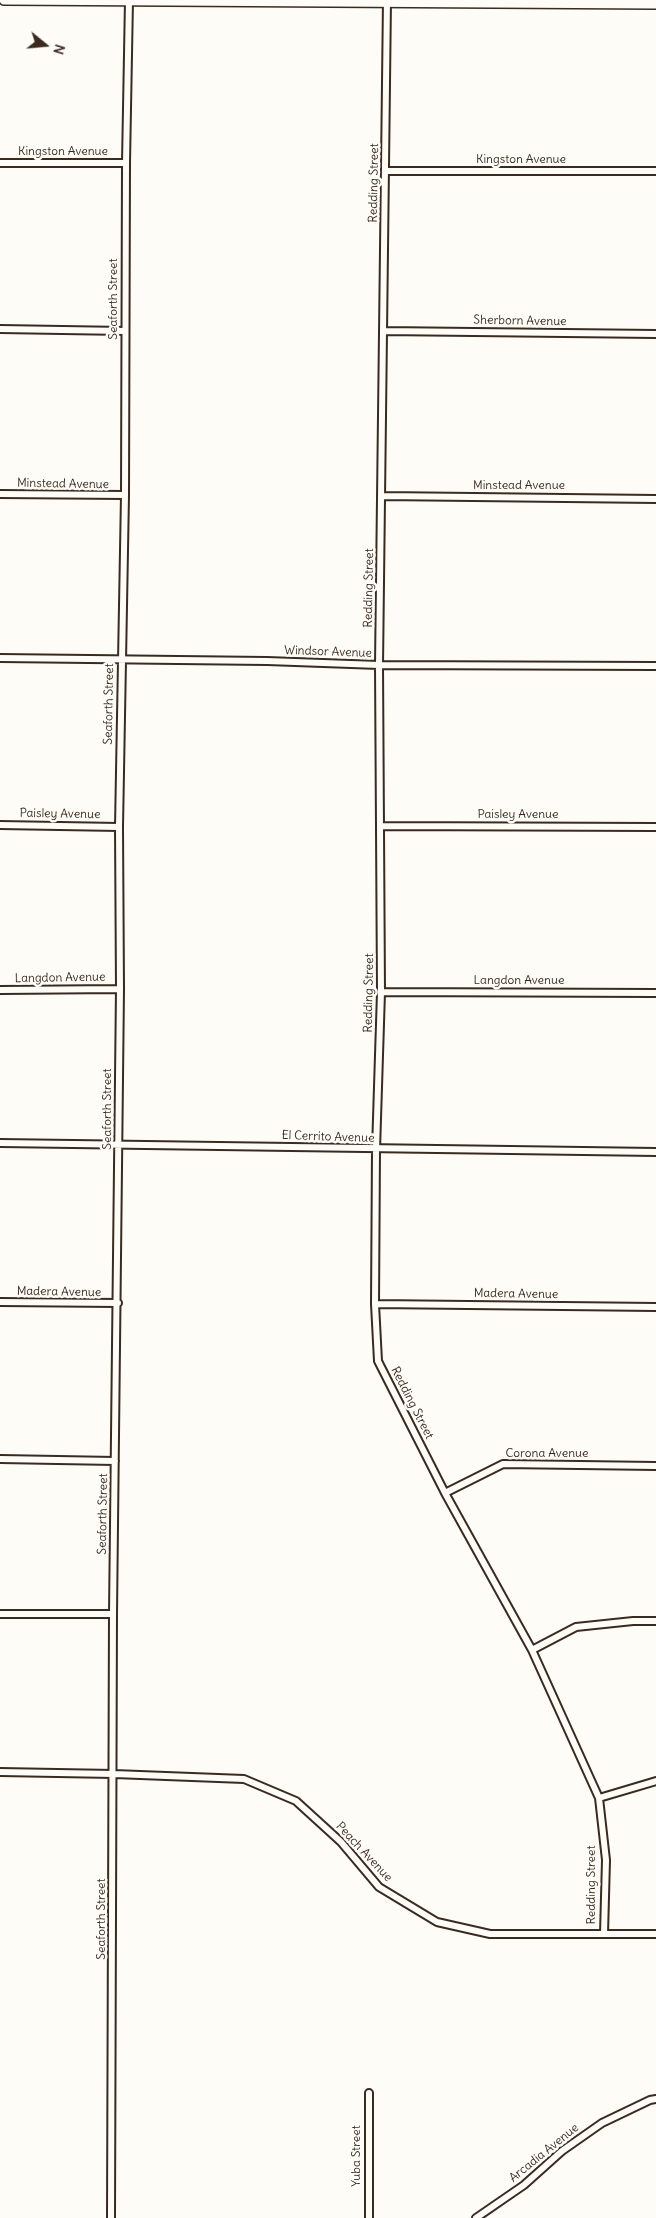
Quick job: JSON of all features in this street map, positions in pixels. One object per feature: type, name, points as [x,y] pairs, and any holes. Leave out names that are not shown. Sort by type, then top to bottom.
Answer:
[{"type":"main road","points":[[4,0],[656,4]]},
{"type":"street","name":"Seaforth Street","points":[[111,2218],[114,1774],[113,1614],[120,1144],[120,659],[125,495],[126,163],[129,0]]},
{"type":"street","name":"Redding Street","points":[[387,1],[379,665],[381,992],[376,1150],[378,1361],[445,1493],[532,1650],[599,1798],[606,1860],[604,1934]]},
{"type":"street","name":"Kingston Avenue","points":[[0,163],[126,163]]},
{"type":"street","name":"Kingston Avenue","points":[[386,171],[656,172]]},
{"type":"street","points":[[0,329],[125,331]]},
{"type":"street","name":"Sherborn Avenue","points":[[383,331],[656,334]]},
{"type":"street","name":"Minstead Avenue","points":[[0,494],[125,495]]},
{"type":"street","name":"Minstead Avenue","points":[[382,496],[656,498]]},
{"type":"street","name":"Windsor Avenue","points":[[0,658],[379,665],[656,666]]},
{"type":"street","name":"Paisley Avenue","points":[[0,825],[119,826]]},
{"type":"street","name":"Paisley Avenue","points":[[380,826],[656,827]]},
{"type":"street","name":"Langdon Avenue","points":[[0,990],[120,989]]},
{"type":"street","name":"Langdon Avenue","points":[[381,992],[656,992]]},
{"type":"street","name":"El Cerrito Avenue","points":[[0,1143],[376,1150],[656,1152]]},
{"type":"street","name":"Madera Avenue","points":[[0,1302],[118,1303]]},
{"type":"street","name":"Madera Avenue","points":[[376,1304],[656,1307]]},
{"type":"street","points":[[0,1459],[115,1460]]},
{"type":"street","name":"Corona Avenue","points":[[445,1493],[503,1464],[656,1466]]},
{"type":"street","points":[[0,1614],[113,1614]]},
{"type":"street","points":[[532,1650],[576,1627],[632,1621],[656,1621]]},
{"type":"street","name":"Peach Avenue","points":[[0,1772],[114,1774],[244,1780],[296,1801],[342,1842],[379,1887],[438,1922],[490,1934],[656,1934]]},
{"type":"street","points":[[599,1798],[656,1781]]},
{"type":"street","name":"Yuba Street","points":[[369,2093],[369,2218]]},
{"type":"street","name":"Arcadia Avenue","points":[[476,2218],[524,2185],[562,2151],[602,2123],[650,2100],[656,2099]]}]
